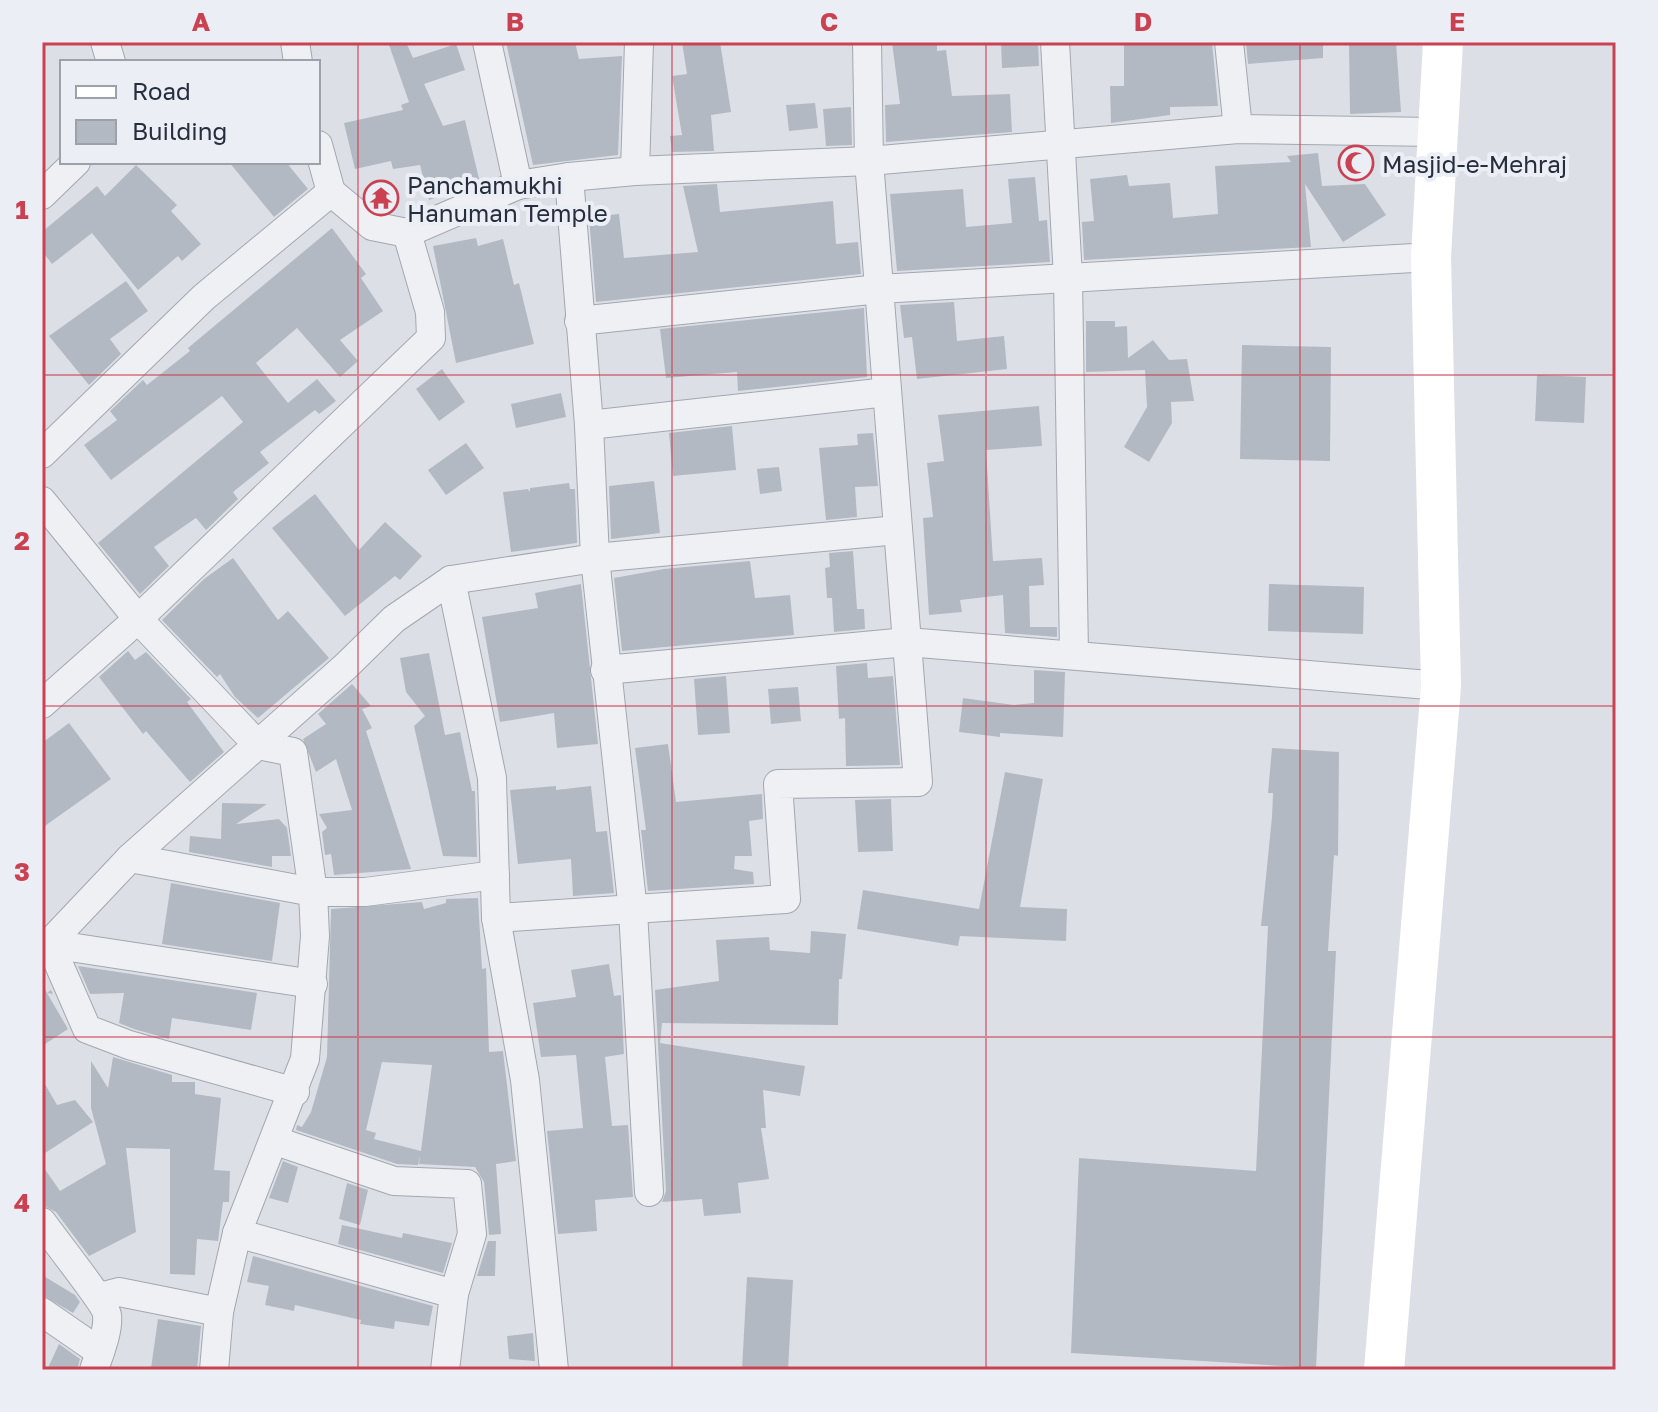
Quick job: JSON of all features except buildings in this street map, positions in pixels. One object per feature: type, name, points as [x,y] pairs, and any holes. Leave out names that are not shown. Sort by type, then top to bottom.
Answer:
[{"type":"main road","points":[[1384,1370],[1441,686],[1431,257],[1435,132],[1443,42]]},
{"type":"street","points":[[487,42],[518,185]]},
{"type":"street","points":[[635,171],[639,42]]},
{"type":"street","points":[[496,918],[786,899],[778,784],[918,782],[869,161],[867,42]]},
{"type":"street","points":[[1055,42],[1068,278],[1074,655]]},
{"type":"street","points":[[1229,42],[1238,129]]},
{"type":"street","points":[[320,152],[331,192],[372,226],[407,233],[518,185],[569,177],[635,171],[869,161],[1238,129],[1435,132]]},
{"type":"street","points":[[42,195],[74,164]]},
{"type":"street","points":[[569,177],[589,425],[595,558],[633,911],[649,1192]]},
{"type":"street","points":[[42,454],[204,297],[331,192]]},
{"type":"street","points":[[42,704],[138,619],[431,338],[430,312],[407,233]]},
{"type":"street","points":[[579,321],[879,289],[1431,257]]},
{"type":"street","points":[[589,425],[887,392]]},
{"type":"street","points":[[42,501],[138,619],[258,745],[293,752],[313,892],[313,984],[305,1059],[276,1141],[237,1233],[219,1312],[214,1370]]},
{"type":"street","points":[[46,947],[130,858],[394,619],[451,580],[595,558],[898,530]]},
{"type":"street","points":[[451,580],[492,778],[496,918],[525,1080],[554,1370]]},
{"type":"street","points":[[605,670],[907,642],[1441,686]]},
{"type":"street","points":[[130,858],[313,892],[365,892],[495,875]]},
{"type":"street","points":[[46,947],[313,984]]},
{"type":"street","points":[[46,947],[87,1029],[129,1045],[295,1092]]},
{"type":"street","points":[[276,1141],[394,1181],[467,1184],[472,1234],[454,1294],[445,1370]]},
{"type":"street","points":[[42,1222],[72,1266],[100,1297],[107,1314],[97,1361],[42,1312]]},
{"type":"street","points":[[237,1233],[454,1294]]},
{"type":"street","points":[[100,1297],[119,1292],[219,1312]]},
{"type":"place","name":"Masjid-e-Mehraj","points":[[1356,163]]},
{"type":"place","name":"Panchamukhi Hanuman Temple","points":[[381,198]]}]
